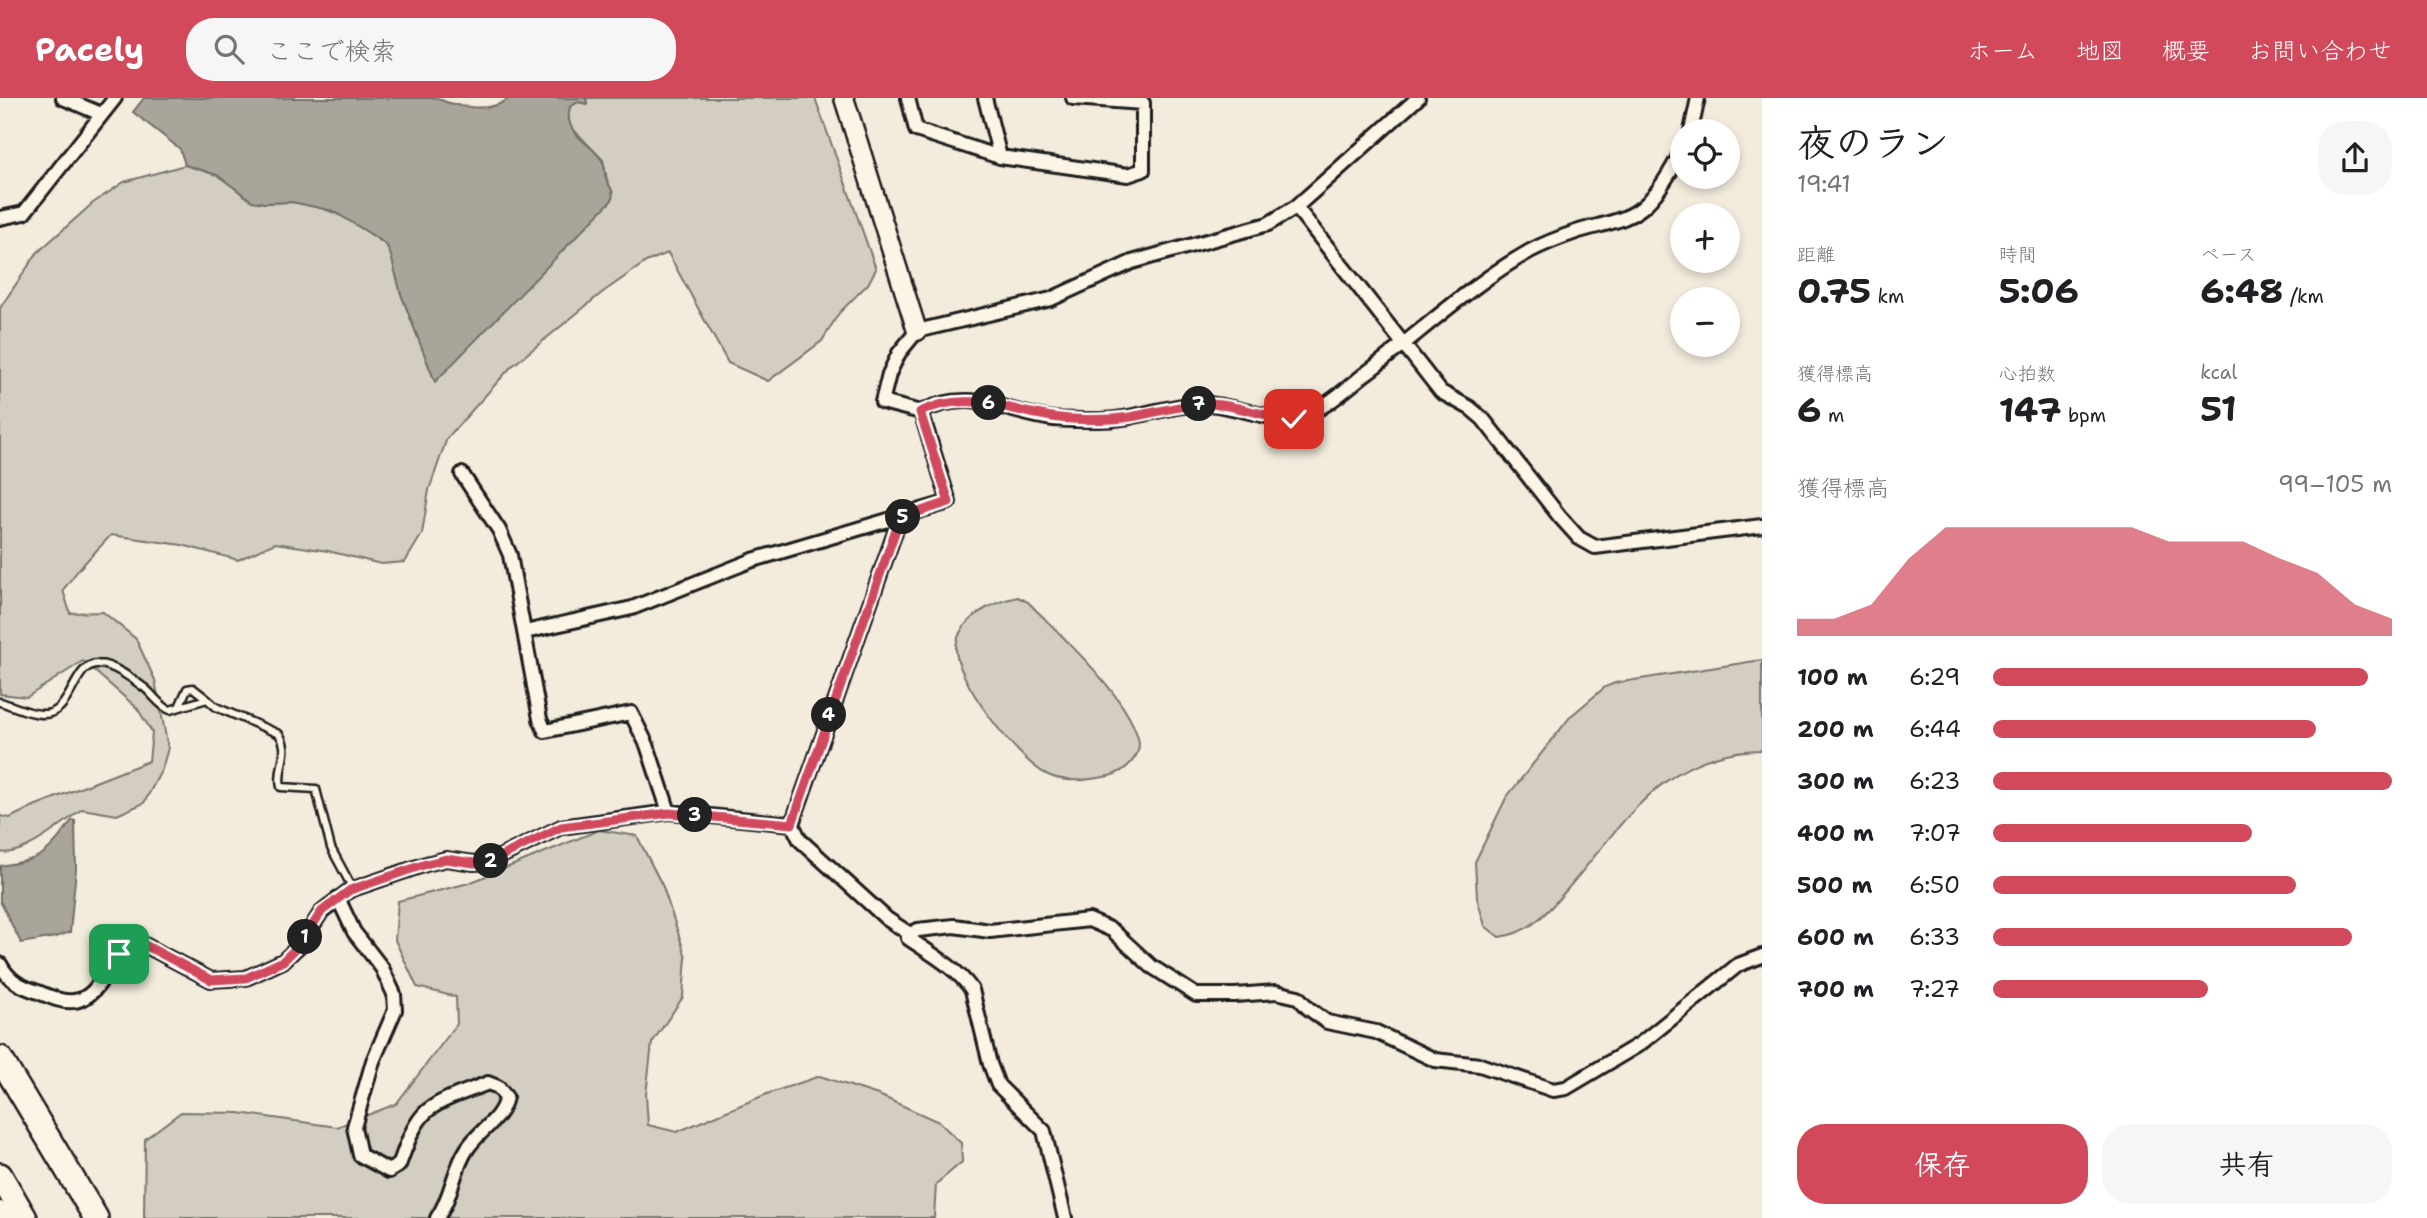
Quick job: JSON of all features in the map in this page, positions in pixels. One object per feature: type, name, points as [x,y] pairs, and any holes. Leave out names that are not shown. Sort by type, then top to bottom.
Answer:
[{"type":"highway","points":[[0,1058],[96,1218]]},
{"type":"highway","points":[[0,1175],[25,1218]]},
{"type":"street","points":[[63,98],[101,114]]},
{"type":"street","points":[[0,218],[24,213],[115,98]]},
{"type":"street","points":[[844,98],[917,331]]},
{"type":"street","points":[[908,98],[916,130],[1000,157],[1128,175],[1143,170],[1143,103],[1073,98]]},
{"type":"street","points":[[985,98],[1000,157]]},
{"type":"street","points":[[1418,98],[1296,206],[1268,224],[1132,262],[1051,299],[917,331],[899,353],[882,402],[920,412],[937,404],[965,401],[1000,405],[1052,419],[1099,420],[1206,404],[1294,419],[1325,404],[1457,302],[1531,250],[1630,215],[1647,204],[1670,171]]},
{"type":"street","points":[[1694,119],[1698,98]]},
{"type":"street","points":[[1296,206],[1441,392],[1470,408],[1483,419],[1579,538],[1595,547],[1762,526]]},
{"type":"street","points":[[525,632],[632,608],[753,560],[949,502],[920,412]]},
{"type":"street","points":[[462,474],[499,530],[510,555],[540,719],[545,731],[631,713],[647,745],[669,813]]},
{"type":"street","points":[[900,518],[792,824],[800,840],[887,919],[909,934],[908,938],[966,981],[972,990],[990,1064],[998,1085],[1044,1131],[1065,1218]]},
{"type":"street","points":[[0,964],[6,976],[15,984],[76,1002],[88,996],[124,949],[141,943],[211,980],[246,978],[283,961],[300,944],[322,911],[338,898],[353,889],[426,864],[446,859],[489,862],[561,827],[669,813],[792,824]]},
{"type":"street","points":[[338,898],[354,932],[382,968],[394,994],[395,1010],[373,1061],[355,1127],[360,1155],[388,1171],[399,1165],[413,1131],[426,1112],[488,1083],[498,1087],[506,1097],[504,1107],[493,1123],[468,1146],[456,1169],[445,1207],[437,1218]]},
{"type":"street","points":[[909,934],[918,930],[954,926],[990,931],[1089,920],[1112,930],[1151,966],[1196,995],[1276,992],[1298,997],[1327,1022],[1376,1032],[1436,1060],[1480,1065],[1553,1090],[1566,1088],[1640,1044],[1738,965],[1762,956]]},
{"type":"street","points":[[0,1208],[6,1218]]},
{"type":"lane","points":[[0,702],[43,715],[51,714],[61,707],[84,671],[99,664],[117,670],[170,710],[207,699]]},
{"type":"lane","points":[[179,707],[187,689],[193,688],[223,710],[279,734],[285,741],[286,749],[279,781],[281,787],[316,789],[331,848],[353,889]]},
{"type":"shaded area","points":[[144,98],[436,98],[463,106],[484,107],[502,103],[509,98],[586,98],[587,104],[578,102],[570,107],[570,125],[603,162],[612,200],[435,382],[401,294],[387,246],[333,211],[292,202],[252,201],[217,175],[185,165],[180,149],[133,112]]},
{"type":"shaded area","points":[[586,98],[815,98],[876,269],[868,284],[839,313],[822,341],[768,381],[728,363],[668,253],[646,262],[603,292],[511,367],[447,438],[429,490],[422,534],[405,562],[381,564],[328,551],[275,543],[238,560],[182,545],[111,535],[63,590],[70,613],[103,612],[136,639],[155,680],[168,748],[162,769],[144,803],[117,815],[82,809],[20,850],[0,852],[0,816],[10,818],[149,761],[152,732],[137,708],[83,661],[27,697],[0,694],[0,308],[37,253],[93,203],[124,182],[185,165],[217,175],[242,194],[264,203],[314,205],[350,219],[387,246],[394,262],[401,294],[435,381],[613,193],[603,160],[570,126],[570,107],[578,102],[587,104]]},
{"type":"shaded area","points":[[1018,597],[1028,602],[1073,648],[1120,702],[1131,721],[1139,745],[1135,757],[1121,771],[1109,776],[1077,780],[1046,774],[1020,753],[976,698],[958,661],[958,636],[970,619],[988,607]]},
{"type":"shaded area","points":[[1762,660],[1762,750],[1727,754],[1697,764],[1670,778],[1625,819],[1556,902],[1535,922],[1519,932],[1499,937],[1485,926],[1477,898],[1475,862],[1506,798],[1571,716],[1605,687],[1615,683]]},
{"type":"shaded area","points":[[72,820],[75,821],[76,869],[70,932],[21,943],[0,901],[0,866],[26,861],[43,853]]},
{"type":"shaded area","points":[[599,830],[637,836],[663,887],[686,957],[683,997],[652,1043],[646,1095],[648,1125],[677,1132],[767,1094],[820,1076],[881,1096],[939,1122],[961,1143],[962,1162],[936,1184],[934,1218],[144,1218],[145,1139],[181,1112],[239,1113],[337,1127],[396,1104],[457,1024],[456,997],[417,987],[395,940],[398,901],[469,883]]},
{"type":"route","points":[[119,954],[132,944],[141,943],[211,980],[246,978],[283,961],[300,944],[322,911],[350,890],[426,864],[446,859],[489,862],[561,827],[669,813],[792,824],[900,518],[949,502],[920,412],[937,404],[965,401],[1000,405],[1052,419],[1099,420],[1206,404],[1294,419]]}]
